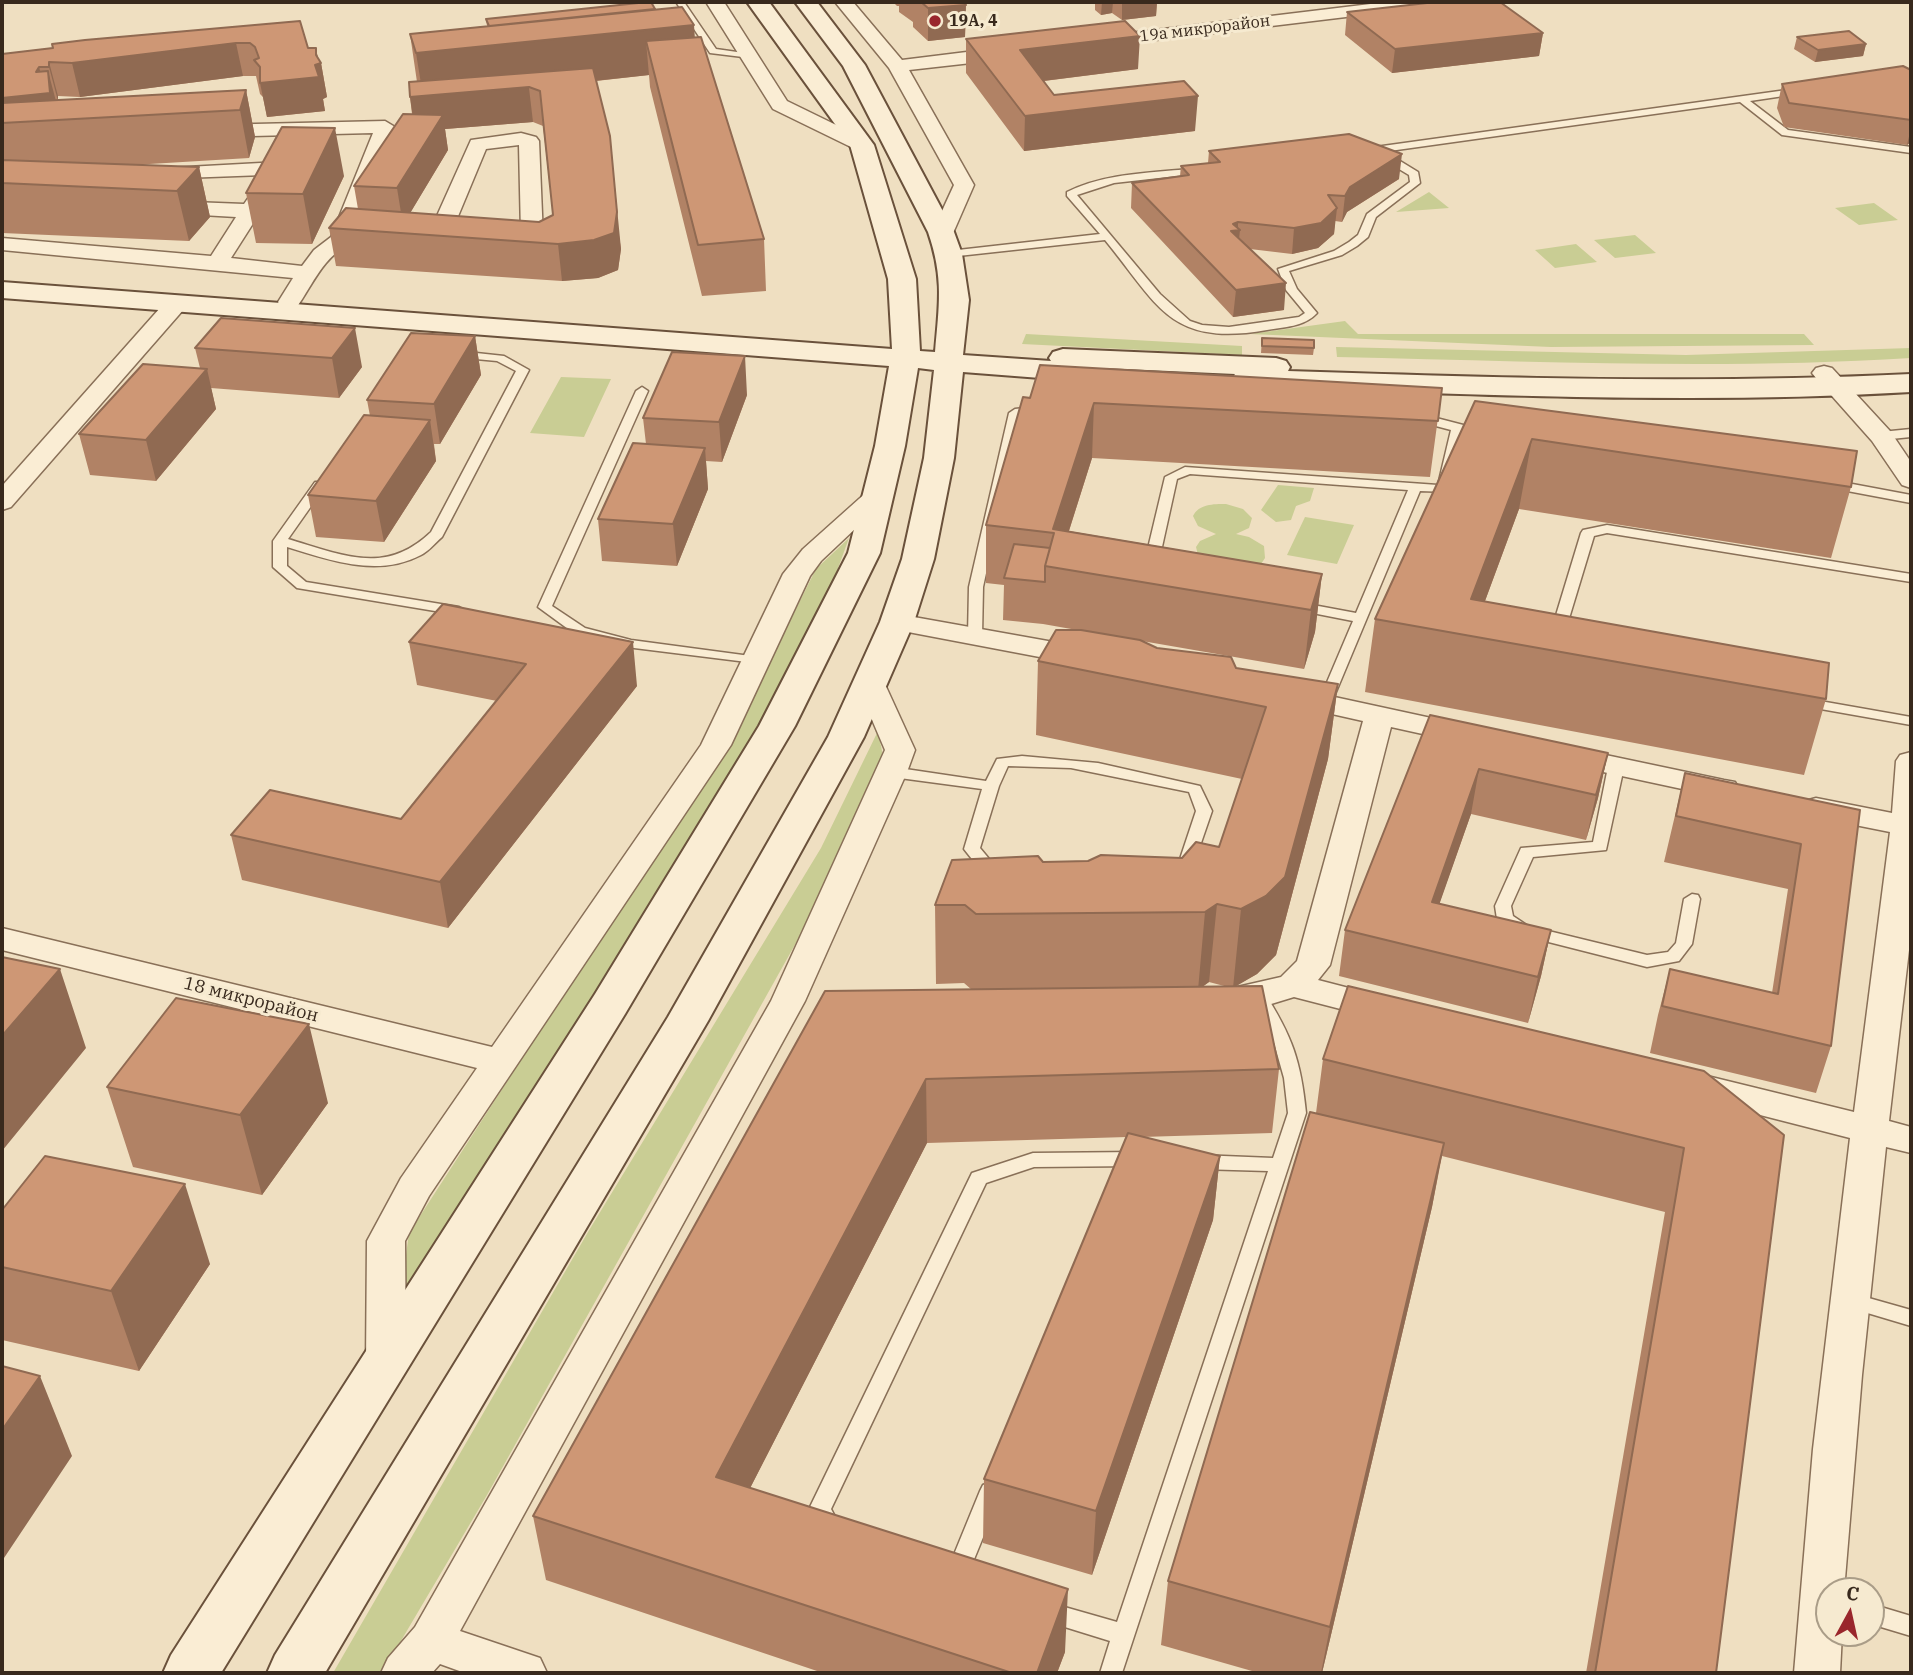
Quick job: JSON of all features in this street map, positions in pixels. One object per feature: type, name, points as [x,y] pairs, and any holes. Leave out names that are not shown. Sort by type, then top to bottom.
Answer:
[{"type":"main road","points":[[191,1673],[610,1004],[777,726],[864,553],[890,446],[905,353],[902,279],[862,145],[758,2]]},
{"type":"main road","points":[[295,1673],[687,1021],[846,737],[897,622],[918,559],[939,458],[955,300],[945,245],[855,65],[806,2]]},
{"type":"main road","points":[[2,279],[905,353],[1112,374],[1363,391],[1580,389],[1832,381],[1911,369]]},
{"type":"main road","points":[[2,290],[905,353]]},
{"type":"main road","points":[[949,357],[1557,376],[1911,383]]},
{"type":"street","points":[[715,2],[780,105],[862,145]]},
{"type":"street","points":[[844,2],[897,66],[964,185],[945,245]]},
{"type":"street","name":"19а микрорайон","points":[[1076,45],[1429,2]]},
{"type":"street","points":[[897,66],[1021,51]]},
{"type":"street","points":[[186,132],[385,127],[342,237]]},
{"type":"street","points":[[417,236],[478,144],[521,139],[529,141],[532,238],[512,244],[488,242]]},
{"type":"street","points":[[217,263],[295,141]]},
{"type":"street","points":[[141,173],[279,168]]},
{"type":"street","points":[[144,206],[250,211]]},
{"type":"street","points":[[289,302],[329,245],[342,237],[364,234],[463,240]]},
{"type":"street","points":[[2,244],[309,273]]},
{"type":"street","points":[[2,502],[176,304]]},
{"type":"street","points":[[1832,381],[1881,436],[1911,480]]},
{"type":"street","points":[[386,1362],[386,1241],[414,1188],[716,745],[797,574],[812,555],[878,495]]},
{"type":"street","points":[[897,622],[1107,661]]},
{"type":"street","points":[[524,1673],[418,1657],[802,1001],[900,750],[869,680]]},
{"type":"street","points":[[1266,691],[1497,741]]},
{"type":"street","points":[[1191,1002],[1219,1002],[1258,996],[1293,985],[1313,965],[1379,715]]},
{"type":"street","points":[[1537,750],[1910,826]]},
{"type":"street","points":[[1827,1577],[1851,1301],[1870,1130],[1910,826],[1911,761]]},
{"type":"street","name":"18 микрорайон","points":[[2,939],[500,1061]]},
{"type":"street","points":[[1293,985],[1413,1016]]},
{"type":"street","points":[[1668,1079],[1911,1140]]},
{"type":"street","points":[[1817,1673],[1820,1647]]},
{"type":"lane","points":[[680,2],[713,51],[748,56]]},
{"type":"lane","points":[[1360,152],[1807,90]]},
{"type":"lane","points":[[1742,99],[1785,133],[1911,150]]},
{"type":"lane","points":[[1209,170],[1100,183],[1081,187],[1071,194],[1172,312],[1187,324],[1209,329],[1238,330],[1303,320],[1311,313],[1292,290],[1283,270],[1338,253],[1353,244],[1363,237],[1371,216],[1415,183],[1414,174],[1374,150]]},
{"type":"lane","points":[[945,245],[1108,236]]},
{"type":"lane","points":[[280,541],[358,561],[392,561],[418,552],[437,534],[523,370],[500,358],[441,354]]},
{"type":"lane","points":[[580,631],[545,607],[642,391]]},
{"type":"lane","points":[[975,636],[976,587],[1015,413],[1034,411]]},
{"type":"lane","points":[[1401,414],[1477,433]]},
{"type":"lane","points":[[1147,579],[1171,477],[1189,470],[1443,489],[1458,428]]},
{"type":"lane","points":[[1881,436],[1911,433]]},
{"type":"lane","points":[[326,476],[280,541],[280,567],[302,585],[474,614]]},
{"type":"lane","points":[[1816,481],[1911,499]]},
{"type":"lane","points":[[1325,704],[1415,488]]},
{"type":"lane","points":[[1563,650],[1554,645],[1588,533],[1607,528],[1911,578]]},
{"type":"lane","points":[[1281,603],[1361,618]]},
{"type":"lane","points":[[553,627],[580,631],[631,645],[758,661]]},
{"type":"lane","points":[[1793,700],[1911,721]]},
{"type":"lane","points":[[1020,869],[985,864],[972,849],[990,786],[1002,762],[1011,760],[1082,767],[1195,789],[1203,811],[1182,875],[1170,877]]},
{"type":"lane","points":[[1616,767],[1600,846],[1527,852],[1503,906],[1505,919],[1523,930],[1647,961],[1673,957],[1684,944],[1692,899]]},
{"type":"lane","points":[[892,772],[990,786]]},
{"type":"lane","points":[[1111,1673],[1297,1112],[1293,1068],[1284,1037],[1258,996]]},
{"type":"lane","points":[[1117,1185],[1128,1159]]},
{"type":"lane","points":[[847,1546],[832,1532],[820,1509],[979,1178],[1033,1160],[1156,1160]]},
{"type":"lane","points":[[1183,1161],[1281,1164]]},
{"type":"lane","points":[[1851,1301],[1911,1318]]},
{"type":"lane","points":[[954,1583],[1001,1467]]},
{"type":"lane","points":[[1032,1607],[1125,1635]]},
{"type":"lane","points":[[1885,1618],[1911,1626]]},
{"type":"green space","points":[[1429,192],[1449,208],[1396,212]]},
{"type":"green space","points":[[1874,203],[1898,220],[1859,225],[1835,208]]},
{"type":"green space","points":[[1635,235],[1656,253],[1615,258],[1594,240]]},
{"type":"green space","points":[[1576,244],[1597,262],[1555,268],[1535,250]]},
{"type":"green space","points":[[1345,321],[1358,334],[1804,334],[1814,345],[1551,347],[1250,334]]},
{"type":"green space","points":[[1026,334],[1242,346],[1242,355],[1022,344]]},
{"type":"green space","points":[[1336,347],[1686,355],[1911,348],[1911,358],[1696,364],[1552,362],[1337,357]]},
{"type":"green space","points":[[561,377],[611,379],[584,437],[530,433]]},
{"type":"green space","points":[[1278,485],[1314,488],[1310,501],[1296,506],[1291,520],[1276,522],[1261,510]]},
{"type":"green space","points":[[1226,504],[1243,509],[1252,518],[1249,528],[1236,534],[1249,537],[1264,546],[1265,558],[1261,564],[1199,559],[1196,547],[1200,541],[1216,534],[1198,526],[1193,516],[1203,507]]},
{"type":"green space","points":[[1305,517],[1354,525],[1337,564],[1287,555]]},
{"type":"green space","points":[[849,538],[825,604],[770,722],[400,1299],[409,1233],[736,728],[816,569]]},
{"type":"green space","points":[[878,731],[885,766],[825,891],[487,1495],[382,1673],[333,1673],[588,1232],[821,848]]},
{"type":"building","points":[[651,2],[655,9],[489,26],[486,19]]},
{"type":"building","points":[[921,2],[963,2],[966,5],[928,8]]},
{"type":"building","points":[[1436,2],[1500,2],[1543,33],[1395,49],[1347,12]]},
{"type":"building","points":[[682,7],[694,25],[416,53],[410,34]]},
{"type":"building","points":[[300,21],[308,48],[316,48],[316,55],[321,63],[315,65],[319,77],[260,83],[260,67],[254,60],[259,58],[255,47],[250,43],[236,43],[72,63],[49,62],[49,67],[39,67],[36,72],[48,71],[50,93],[2,98],[2,54],[53,48],[52,44],[85,40]]},
{"type":"building","points":[[1125,21],[1140,36],[1020,50],[1054,95],[1184,81],[1198,96],[1025,116],[966,39]]},
{"type":"building","points":[[1849,31],[1866,44],[1818,50],[1797,37]]},
{"type":"building","points":[[701,37],[764,239],[698,245],[646,41]]},
{"type":"building","points":[[1903,66],[1911,70],[1911,120],[1789,103],[1782,84]]},
{"type":"building","points":[[593,68],[610,136],[617,212],[614,233],[594,240],[558,244],[329,228],[346,208],[539,222],[553,215],[540,91],[529,87],[410,97],[409,82]]},
{"type":"building","points":[[246,90],[240,110],[2,123],[2,103]]},
{"type":"building","points":[[403,114],[443,115],[397,188],[354,186]]},
{"type":"building","points":[[282,127],[335,128],[303,194],[246,193]]},
{"type":"building","points":[[1349,134],[1402,154],[1350,187],[1345,196],[1328,195],[1337,208],[1321,223],[1294,228],[1238,222],[1233,224],[1240,230],[1231,231],[1286,283],[1236,290],[1132,183],[1189,175],[1181,166],[1220,162],[1209,151]]},
{"type":"building","points":[[2,160],[199,167],[177,191],[2,183]]},
{"type":"building","points":[[221,318],[355,328],[332,358],[195,348]]},
{"type":"building","points":[[411,333],[475,336],[434,404],[367,400]]},
{"type":"building","points":[[1262,338],[1314,340],[1314,348],[1262,346]]},
{"type":"building","points":[[672,352],[745,356],[719,422],[643,418]]},
{"type":"building","points":[[143,364],[207,369],[146,440],[79,434]]},
{"type":"building","points":[[1040,365],[1442,388],[1438,421],[1094,403],[1053,529],[1322,574],[1311,610],[1045,566],[1054,533],[986,525],[1023,397],[1030,398]]},
{"type":"building","points":[[1475,401],[1857,451],[1851,487],[1532,439],[1471,599],[1829,663],[1826,699],[1375,619]]},
{"type":"building","points":[[364,415],[430,420],[376,501],[308,495]]},
{"type":"building","points":[[633,443],[705,448],[673,524],[598,519]]},
{"type":"building","points":[[1014,544],[1050,548],[1045,566],[1045,582],[1004,578]]},
{"type":"building","points":[[443,604],[633,642],[440,882],[231,835],[270,790],[401,819],[526,664],[409,642]]},
{"type":"building","points":[[1056,630],[1081,630],[1140,640],[1157,648],[1231,657],[1236,668],[1338,684],[1285,877],[1266,896],[1241,909],[1217,904],[1205,912],[976,914],[965,905],[935,905],[952,860],[1038,856],[1043,862],[1088,861],[1101,855],[1182,858],[1196,842],[1219,847],[1266,707],[1038,661]]},
{"type":"building","points":[[1430,715],[1608,753],[1596,795],[1479,769],[1432,902],[1551,930],[1538,977],[1345,930]]},
{"type":"building","points":[[1685,773],[1860,810],[1831,1046],[1662,1006],[1670,969],[1778,994],[1801,844],[1676,816]]},
{"type":"building","points":[[2,957],[60,969],[2,1036]]},
{"type":"building","points":[[1262,986],[1279,1069],[926,1079],[716,1477],[1068,1589],[1037,1673],[1012,1673],[533,1516],[825,991]]},
{"type":"building","points":[[1348,986],[1704,1071],[1784,1135],[1716,1673],[1595,1673],[1684,1148],[1323,1059]]},
{"type":"building","points":[[176,998],[309,1024],[240,1115],[107,1087]]},
{"type":"building","points":[[1310,1112],[1444,1143],[1330,1627],[1168,1581]]},
{"type":"building","points":[[1128,1133],[1220,1156],[1096,1511],[984,1479]]},
{"type":"building","points":[[45,1156],[185,1184],[111,1291],[2,1267],[2,1210]]},
{"type":"building","points":[[2,1366],[40,1376],[2,1430]]},
{"type":"place","name":"19А, 4","points":[[935,21]]}]
